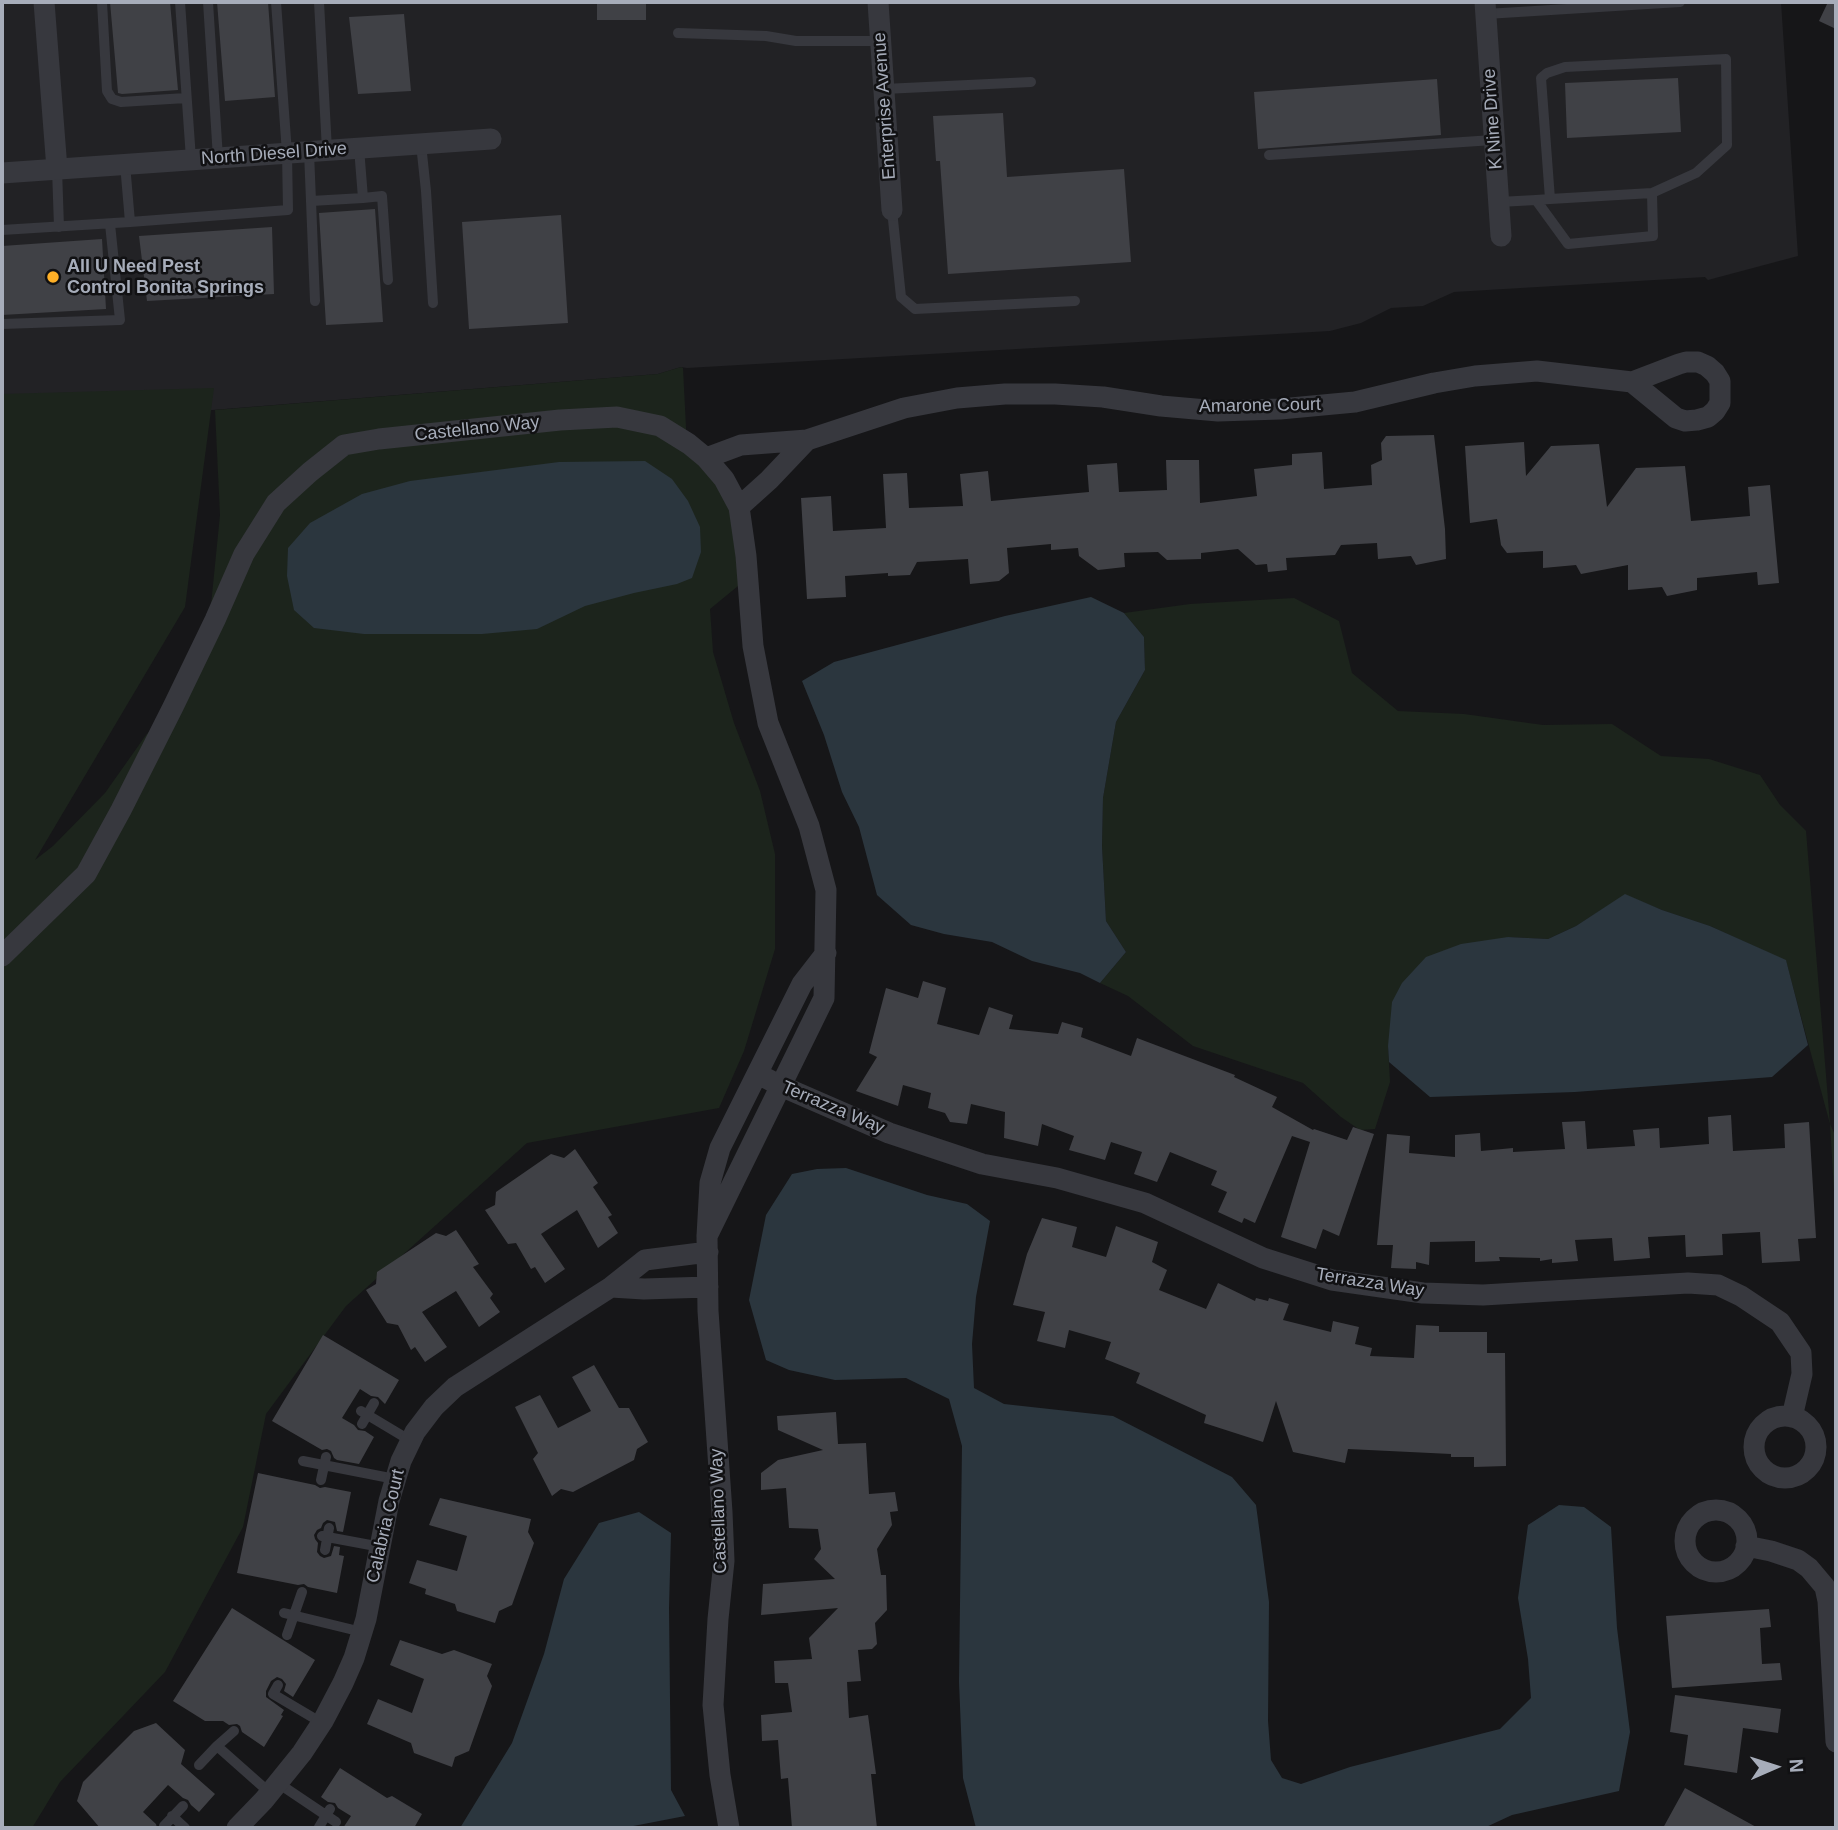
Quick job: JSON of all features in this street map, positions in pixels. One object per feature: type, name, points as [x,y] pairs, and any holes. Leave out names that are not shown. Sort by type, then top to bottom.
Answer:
[{"type":"street","points":[[44,2],[57,169]]},
{"type":"street","name":"Enterprise Avenue","points":[[878,2],[892,210]]},
{"type":"street","name":"K Nine Drive","points":[[1486,8],[1501,236]]},
{"type":"street","name":"North Diesel Drive","points":[[2,173],[491,139]]},
{"type":"street","name":"Amarone Court","points":[[807,440],[904,408],[957,398],[1005,394],[1103,397],[1218,411],[1355,402],[1434,383],[1517,372],[1558,373],[1632,382]]},
{"type":"street","name":"Castellano Way","points":[[2,956],[86,874],[173,707],[244,554],[276,503],[310,472],[344,445],[379,439],[560,420],[617,417],[660,426],[706,458],[724,479],[739,507],[753,646],[768,723],[809,826],[826,890],[824,998],[708,1244]]},
{"type":"street","points":[[706,458],[741,445],[807,440]]},
{"type":"street","points":[[739,507],[807,440]]},
{"type":"street","name":"Castellano Way","points":[[729,1828],[713,1705],[724,1561],[708,1287],[710,1183],[720,1148],[802,984],[826,953]]},
{"type":"street","name":"Terrazza Way","points":[[758,1074],[889,1133],[982,1164],[1057,1178],[1145,1203],[1264,1258],[1332,1280],[1423,1293],[1483,1295],[1688,1283],[1718,1285],[1741,1296],[1780,1322],[1801,1353],[1802,1374],[1792,1417]]},
{"type":"street","name":"Calabria Court","points":[[237,1828],[302,1753],[343,1684],[362,1632],[395,1479],[411,1441],[434,1407],[455,1387],[611,1287],[645,1260],[708,1244]]},
{"type":"street","points":[[611,1287],[708,1287]]},
{"type":"street","points":[[1746,1546],[1771,1550],[1798,1560],[1809,1568],[1825,1587],[1836,1742]]},
{"type":"lane","points":[[102,2],[107,91],[112,99],[121,102],[186,98]]},
{"type":"lane","points":[[180,2],[191,159]]},
{"type":"lane","points":[[208,2],[218,158]]},
{"type":"lane","points":[[276,2],[284,113],[308,152]]},
{"type":"lane","points":[[315,301],[308,152],[319,2]]},
{"type":"lane","points":[[1486,8],[1680,2]]},
{"type":"lane","points":[[678,33],[766,36],[796,41],[881,41]]},
{"type":"lane","points":[[1499,202],[1536,200],[1652,193],[1696,173],[1727,145],[1726,60],[1565,67],[1547,73],[1541,78],[1550,199]]},
{"type":"lane","points":[[884,89],[1031,82]]},
{"type":"lane","points":[[1269,155],[1493,140]]},
{"type":"lane","points":[[421,144],[433,303]]},
{"type":"lane","points":[[359,148],[363,198]]},
{"type":"lane","points":[[288,211],[308,152]]},
{"type":"lane","points":[[125,164],[130,222]]},
{"type":"lane","points":[[57,169],[59,227]]},
{"type":"lane","points":[[1536,200],[1567,244],[1653,236],[1652,193]]},
{"type":"lane","points":[[2,230],[288,211],[311,205],[382,196],[388,280]]},
{"type":"lane","points":[[892,210],[901,297],[915,309],[1075,301]]},
{"type":"lane","points":[[2,324],[120,320],[110,224]]},
{"type":"lane","points":[[374,1403],[363,1417],[411,1441]]},
{"type":"lane","points":[[303,1461],[325,1461],[395,1479]]},
{"type":"lane","points":[[321,1480],[325,1461]]},
{"type":"lane","points":[[325,1550],[326,1534],[381,1546]]},
{"type":"lane","points":[[287,1635],[289,1614],[302,1592]]},
{"type":"lane","points":[[289,1614],[362,1632]]},
{"type":"lane","points":[[273,1694],[322,1723]]},
{"type":"lane","points":[[199,1765],[234,1731]]},
{"type":"lane","points":[[217,1746],[274,1788],[290,1793],[331,1815],[319,1827]]},
{"type":"lane","points":[[164,1826],[183,1806]]},
{"type":"lane","points":[[172,1816],[185,1828]]},
{"type":"shaded area","points":[[2,2],[1781,2],[1798,256],[1708,280],[1705,277],[1454,292],[1423,306],[1391,308],[1361,323],[1330,331],[681,367],[658,374],[2,427]]},
{"type":"shaded area","points":[[681,367],[687,447],[734,507],[749,577],[710,609],[713,652],[734,723],[760,791],[775,854],[775,949],[744,1051],[719,1108],[527,1143],[346,1306],[266,1414],[243,1527],[165,1672],[60,1782],[32,1828],[2,1828],[2,394],[214,388],[185,607],[35,860],[53,846],[105,793],[146,735],[170,709],[210,615],[220,515],[215,410],[658,374]]},
{"type":"shaded area","points":[[645,461],[672,479],[688,501],[700,527],[701,552],[692,578],[585,606],[537,629],[482,634],[364,634],[314,628],[294,610],[287,576],[288,548],[310,523],[362,494],[410,481],[559,462]]},
{"type":"shaded area","points":[[1091,597],[1124,613],[1144,637],[1145,670],[1116,722],[1103,798],[1102,846],[1106,921],[1126,952],[1100,983],[1080,973],[1032,961],[992,942],[911,925],[877,895],[859,827],[842,792],[824,735],[802,681],[834,662],[1005,616]]},
{"type":"shaded area","points":[[1294,598],[1339,621],[1352,673],[1398,711],[1464,714],[1543,725],[1612,724],[1661,756],[1709,759],[1760,775],[1780,805],[1806,831],[1830,1124],[1786,961],[1710,926],[1625,895],[1576,926],[1548,939],[1508,937],[1388,1046],[1390,1082],[1375,1129],[1360,1130],[1303,1083],[1193,1046],[1128,996],[1100,983],[1126,952],[1106,921],[1102,846],[1103,798],[1116,722],[1145,670],[1144,637],[1124,613],[1190,604]]},
{"type":"shaded area","points":[[1625,894],[1710,926],[1786,960],[1808,1045],[1772,1077],[1575,1092],[1430,1097],[1389,1062],[1392,1002],[1402,983],[1426,957],[1461,944],[1508,937],[1548,939],[1576,926]]},
{"type":"shaded area","points":[[1830,1124],[1836,1137],[1836,1225]]},
{"type":"shaded area","points":[[846,1168],[927,1195],[967,1204],[990,1221],[976,1297],[972,1344],[974,1388],[1004,1404],[1113,1416],[1232,1477],[1256,1505],[1269,1602],[1268,1721],[1271,1760],[1282,1778],[1301,1784],[1350,1767],[1500,1729],[1531,1698],[1518,1598],[1528,1525],[1559,1505],[1584,1507],[1611,1527],[1617,1628],[1630,1732],[1619,1791],[1512,1815],[1484,1828],[976,1828],[963,1778],[959,1682],[962,1446],[949,1399],[906,1378],[835,1380],[789,1370],[766,1360],[749,1300],[766,1215],[792,1174],[817,1169]]},
{"type":"shaded area","points":[[639,1512],[671,1533],[671,1790],[685,1816],[623,1828],[460,1828],[512,1743],[544,1654],[564,1579],[599,1523]]},
{"type":"building","points":[[110,2],[170,2],[178,90],[118,93]]},
{"type":"building","points":[[217,2],[268,2],[275,97],[225,101]]},
{"type":"building","points":[[597,2],[646,2],[646,20],[597,20]]},
{"type":"building","points":[[1828,2],[1836,2],[1836,29],[1819,21]]},
{"type":"building","points":[[404,14],[411,91],[358,94],[349,17]]},
{"type":"building","points":[[1678,78],[1681,132],[1567,138],[1565,83]]},
{"type":"building","points":[[1437,79],[1441,135],[1258,149],[1254,92]]},
{"type":"building","points":[[1003,113],[1007,177],[1124,169],[1131,262],[948,274],[940,161],[936,161],[933,116]]},
{"type":"building","points":[[375,209],[383,322],[326,325],[319,213]]},
{"type":"building","points":[[561,215],[568,323],[469,329],[462,222]]},
{"type":"building","points":[[272,227],[274,294],[147,301],[139,236]]},
{"type":"building","points":[[102,239],[106,309],[2,315],[2,246]]},
{"type":"building","points":[[1434,435],[1446,559],[1416,565],[1411,556],[1378,559],[1377,543],[1341,545],[1335,555],[1286,558],[1287,570],[1268,572],[1267,564],[1256,565],[1238,549],[1201,553],[1201,559],[1167,560],[1158,552],[1124,553],[1125,567],[1098,570],[1079,556],[1078,548],[1051,550],[1051,544],[1007,548],[1009,573],[999,581],[970,584],[968,559],[917,562],[910,575],[888,576],[888,573],[845,576],[846,597],[807,599],[801,498],[831,496],[833,531],[886,528],[883,474],[907,473],[909,508],[963,506],[960,474],[988,471],[991,501],[1089,492],[1087,465],[1117,463],[1119,492],[1167,490],[1166,460],[1199,460],[1200,503],[1257,496],[1254,469],[1292,465],[1292,454],[1322,452],[1324,489],[1372,485],[1371,465],[1382,460],[1381,443],[1386,436]]},
{"type":"building","points":[[1524,442],[1526,476],[1551,446],[1599,444],[1607,507],[1636,468],[1685,466],[1691,521],[1750,516],[1748,487],[1770,485],[1779,583],[1758,585],[1757,572],[1697,578],[1697,590],[1667,596],[1662,587],[1628,590],[1628,565],[1581,574],[1576,565],[1543,568],[1543,551],[1507,553],[1501,545],[1497,519],[1470,523],[1465,446]]},
{"type":"building","points":[[923,981],[946,988],[937,1024],[979,1035],[989,1007],[1013,1015],[1009,1029],[1058,1034],[1062,1022],[1083,1028],[1081,1037],[1131,1056],[1137,1038],[1235,1075],[1234,1077],[1277,1097],[1272,1107],[1313,1130],[1347,1140],[1353,1127],[1374,1134],[1339,1236],[1323,1229],[1316,1249],[1281,1237],[1310,1142],[1292,1136],[1255,1223],[1244,1218],[1242,1223],[1218,1212],[1227,1192],[1211,1185],[1217,1171],[1170,1152],[1157,1182],[1134,1174],[1142,1152],[1111,1142],[1105,1160],[1069,1150],[1074,1136],[1042,1124],[1038,1146],[1004,1138],[1005,1112],[971,1104],[967,1124],[950,1122],[945,1113],[928,1108],[931,1093],[903,1085],[898,1106],[856,1091],[877,1057],[869,1053],[886,988],[918,998]]},
{"type":"building","points":[[1731,1115],[1733,1151],[1785,1148],[1784,1124],[1809,1122],[1816,1238],[1798,1239],[1800,1261],[1762,1263],[1760,1232],[1722,1234],[1723,1255],[1686,1257],[1685,1235],[1648,1237],[1650,1258],[1614,1261],[1612,1238],[1575,1240],[1578,1261],[1552,1263],[1552,1259],[1540,1261],[1540,1258],[1499,1257],[1500,1261],[1475,1262],[1475,1241],[1430,1242],[1429,1265],[1416,1262],[1416,1269],[1391,1268],[1393,1245],[1377,1245],[1387,1134],[1410,1136],[1409,1153],[1455,1157],[1455,1135],[1480,1133],[1481,1151],[1513,1148],[1513,1152],[1565,1149],[1562,1122],[1585,1121],[1587,1149],[1635,1146],[1633,1130],[1659,1128],[1660,1148],[1709,1144],[1708,1117]]},
{"type":"building","points":[[575,1149],[598,1183],[593,1187],[612,1215],[608,1217],[618,1233],[598,1248],[577,1210],[541,1234],[565,1269],[545,1283],[535,1267],[531,1269],[516,1243],[508,1244],[485,1210],[495,1205],[496,1192],[551,1154],[564,1158]]},
{"type":"building","points":[[1042,1218],[1077,1227],[1072,1247],[1106,1257],[1116,1226],[1158,1242],[1152,1262],[1167,1270],[1159,1290],[1206,1309],[1218,1283],[1255,1301],[1256,1298],[1268,1301],[1269,1298],[1289,1304],[1283,1320],[1331,1332],[1333,1321],[1359,1327],[1355,1344],[1372,1348],[1370,1356],[1414,1358],[1416,1325],[1439,1326],[1439,1332],[1487,1332],[1487,1353],[1505,1353],[1506,1466],[1474,1467],[1474,1457],[1451,1457],[1451,1454],[1348,1449],[1345,1463],[1293,1452],[1276,1401],[1263,1442],[1204,1423],[1206,1415],[1136,1383],[1140,1373],[1105,1359],[1111,1342],[1069,1330],[1065,1348],[1037,1341],[1045,1312],[1013,1305],[1027,1254]]},
{"type":"building","points":[[456,1230],[479,1264],[473,1267],[493,1294],[490,1298],[500,1312],[479,1327],[456,1291],[422,1312],[447,1347],[425,1362],[415,1347],[411,1350],[398,1325],[387,1323],[366,1290],[376,1284],[377,1272],[436,1233],[446,1236]]},
{"type":"building","points":[[323,1335],[399,1380],[385,1404],[378,1397],[360,1389],[342,1418],[358,1430],[374,1437],[359,1464],[337,1460],[331,1451],[322,1450],[272,1421]]},
{"type":"building","points":[[594,1365],[619,1408],[629,1408],[648,1442],[637,1449],[634,1460],[573,1492],[561,1489],[552,1496],[533,1459],[538,1453],[515,1407],[540,1395],[558,1428],[591,1411],[572,1377]]},
{"type":"building","points":[[836,1412],[838,1444],[866,1443],[869,1494],[895,1492],[898,1511],[890,1512],[892,1525],[877,1549],[881,1575],[886,1575],[887,1610],[875,1623],[877,1644],[872,1649],[858,1650],[861,1681],[847,1682],[849,1718],[868,1715],[876,1774],[871,1774],[877,1828],[792,1828],[788,1778],[781,1779],[778,1740],[762,1741],[761,1715],[792,1712],[788,1683],[775,1683],[774,1661],[812,1659],[809,1638],[838,1608],[761,1615],[763,1584],[835,1579],[814,1559],[821,1549],[818,1529],[789,1528],[786,1488],[761,1490],[761,1473],[778,1460],[823,1450],[778,1430],[777,1416]]},
{"type":"building","points":[[258,1473],[320,1488],[351,1492],[343,1532],[337,1531],[335,1522],[327,1520],[314,1535],[320,1556],[331,1556],[334,1546],[340,1547],[339,1555],[344,1556],[337,1593],[304,1584],[237,1573]]},
{"type":"building","points":[[440,1498],[531,1519],[528,1532],[534,1543],[512,1605],[499,1611],[495,1623],[457,1611],[455,1604],[425,1594],[426,1589],[409,1583],[417,1560],[457,1571],[467,1536],[429,1525]]},
{"type":"building","points":[[232,1608],[315,1660],[293,1697],[284,1691],[286,1684],[282,1679],[277,1677],[271,1681],[266,1697],[284,1710],[264,1747],[242,1732],[237,1724],[205,1721],[173,1701]]},
{"type":"building","points":[[1769,1609],[1771,1627],[1760,1628],[1762,1664],[1780,1663],[1782,1680],[1672,1688],[1666,1616]]},
{"type":"building","points":[[400,1640],[442,1654],[454,1650],[492,1664],[487,1676],[492,1686],[469,1751],[455,1757],[452,1767],[414,1753],[411,1743],[367,1724],[378,1699],[412,1713],[424,1679],[390,1665]]},
{"type":"building","points":[[1675,1695],[1781,1709],[1778,1733],[1743,1728],[1737,1773],[1684,1765],[1688,1735],[1670,1732]]},
{"type":"building","points":[[156,1723],[185,1750],[181,1764],[215,1794],[199,1812],[168,1785],[143,1812],[157,1828],[100,1828],[77,1801],[83,1782],[134,1731]]},
{"type":"building","points":[[340,1768],[387,1798],[392,1796],[422,1814],[414,1828],[343,1828],[351,1816],[335,1803],[321,1797]]},
{"type":"building","points":[[1685,1788],[1758,1828],[1663,1828]]},
{"type":"place","name":"All U Need Pest Control Bonita Springs","points":[[53,277]]}]
